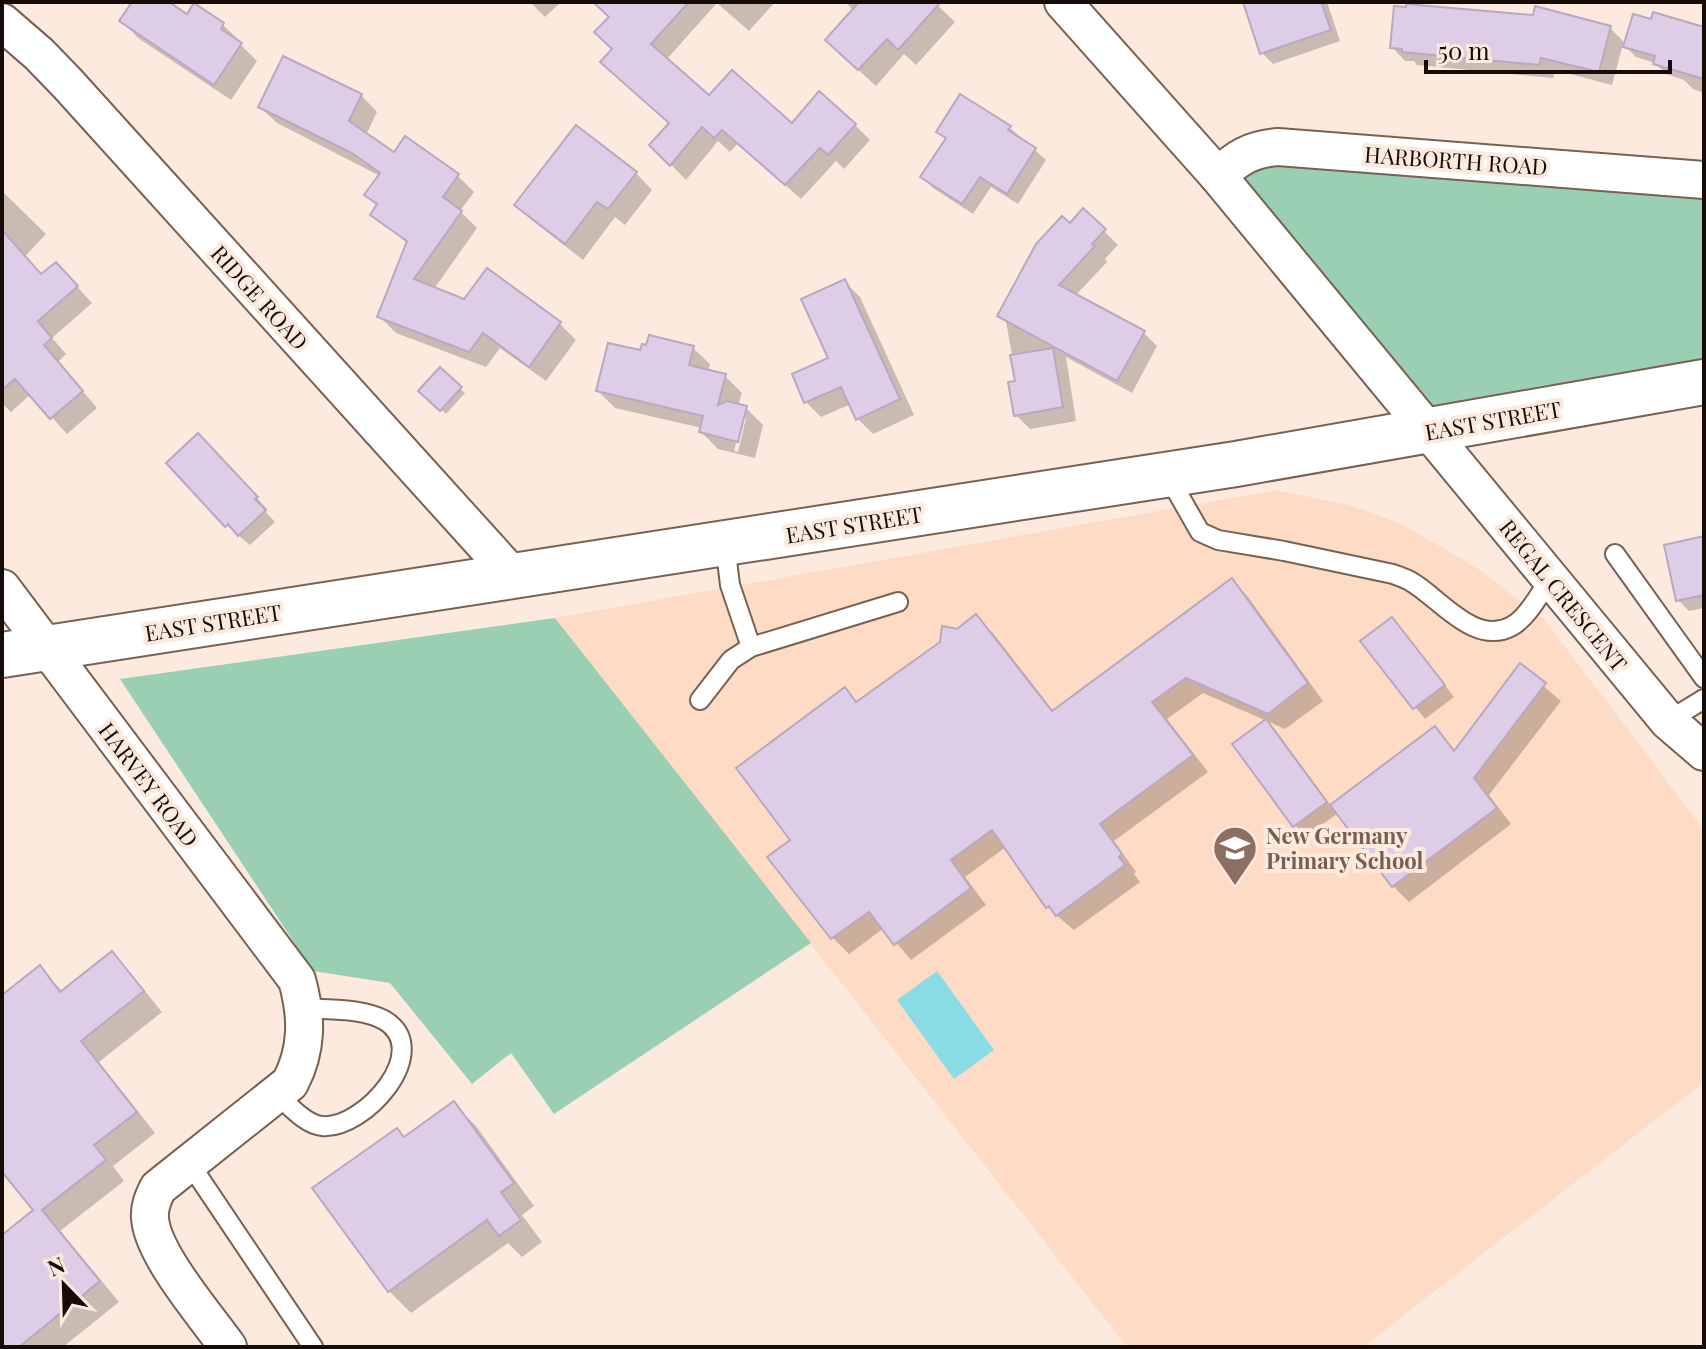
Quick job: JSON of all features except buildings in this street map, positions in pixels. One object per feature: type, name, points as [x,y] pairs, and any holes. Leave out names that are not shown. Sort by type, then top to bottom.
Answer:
[{"type":"street","points":[[1063,2],[1218,176],[1430,432]]},
{"type":"street","name":"RIDGE ROAD","points":[[2,22],[68,84],[513,576]]},
{"type":"street","name":"HARBORTH ROAD","points":[[1218,176],[1237,158],[1251,151],[1278,147],[1704,180]]},
{"type":"street","name":"EAST STREET","points":[[2,655],[1430,432],[1704,382]]},
{"type":"street","name":"REGAL CRESCENT","points":[[1430,432],[1668,721],[1704,752]]},
{"type":"street","name":"HARVEY ROAD","points":[[2,588],[301,994]]},
{"type":"street","points":[[228,1347],[164,1259],[153,1234],[151,1204],[158,1188],[290,1083],[299,1066],[304,1041],[301,994]]},
{"type":"lane","points":[[1167,474],[1200,532],[1218,540],[1393,574],[1410,581],[1463,620],[1482,630],[1499,631],[1513,626],[1551,578]]},
{"type":"lane","points":[[725,544],[730,585],[751,647]]},
{"type":"lane","points":[[1615,554],[1704,678]]},
{"type":"lane","points":[[700,700],[731,660],[751,647],[898,602]]},
{"type":"lane","points":[[1668,721],[1704,699]]},
{"type":"lane","points":[[277,1095],[312,1123],[325,1127],[359,1115],[376,1101],[395,1078],[399,1064],[401,1051],[398,1037],[384,1020],[301,994]]},
{"type":"lane","points":[[190,1164],[313,1347]]},
{"type":"shaded area","name":"New Germany Primary School","points":[[1277,490],[1349,505],[1404,525],[1480,570],[1544,619],[1704,830],[1704,1082],[1363,1347],[1127,1347],[555,618]]},
{"type":"green space","points":[[1237,157],[1704,179],[1704,382],[1430,433],[1215,177]]},
{"type":"green space","points":[[555,618],[811,943],[554,1114],[511,1053],[472,1084],[390,983],[313,971],[120,679]]},
{"type":"water","points":[[937,971],[994,1050],[954,1079],[897,1000]]},
{"type":"place","name":"New Germany Primary School","points":[[1235,887]]}]
